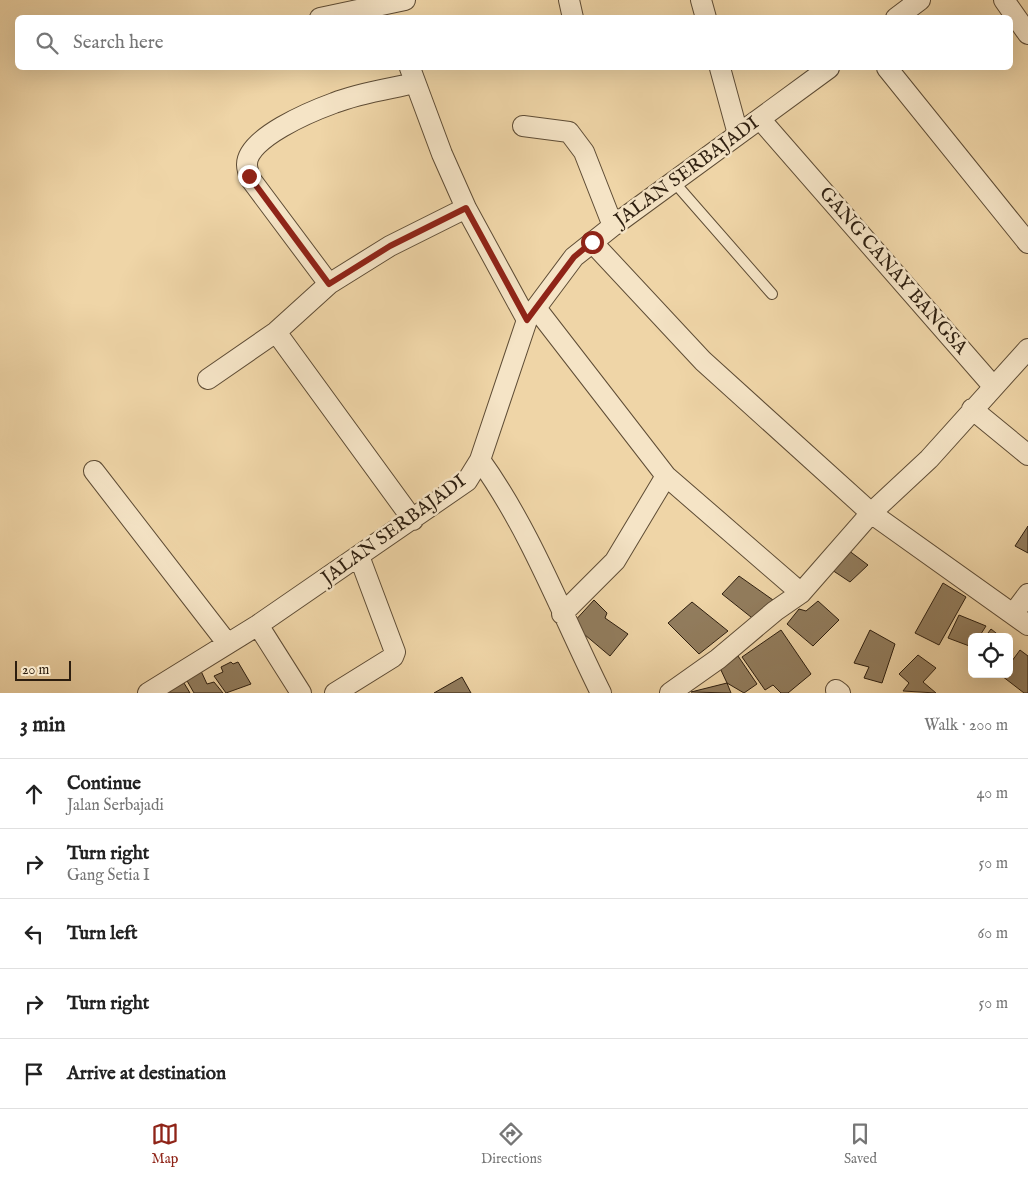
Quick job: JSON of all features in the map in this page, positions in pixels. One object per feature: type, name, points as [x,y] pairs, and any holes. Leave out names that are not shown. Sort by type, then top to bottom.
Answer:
[{"type":"street","points":[[569,0],[572,15]]},
{"type":"street","points":[[701,0],[705,15]]},
{"type":"street","points":[[900,15],[920,0]]},
{"type":"street","points":[[1004,0],[1028,34]]},
{"type":"street","points":[[341,15],[396,7]]},
{"type":"street","points":[[721,70],[738,134]]},
{"type":"street","name":"JALAN SERBAJADI","points":[[148,693],[258,625],[467,481],[480,460],[532,314],[574,257],[613,226],[826,70]]},
{"type":"street","points":[[889,70],[1028,243]]},
{"type":"street","points":[[329,284],[249,176],[247,165],[249,157],[255,148],[281,127],[326,106],[413,75],[442,154],[466,208],[532,314],[666,476],[801,594]]},
{"type":"street","name":"GANG CANAY BANGSA","points":[[760,119],[993,386]]},
{"type":"street","points":[[523,126],[569,132],[584,152],[613,226]]},
{"type":"street","points":[[208,379],[276,332],[329,284],[390,246],[466,208]]},
{"type":"street","points":[[592,242],[703,361],[871,513],[1021,620],[1028,594]]},
{"type":"street","points":[[276,332],[413,520]]},
{"type":"street","points":[[670,693],[718,659],[775,611],[801,594],[871,513],[929,459],[1028,349]]},
{"type":"street","points":[[972,409],[1028,456]]},
{"type":"street","points":[[480,460],[525,532],[562,614],[601,693]]},
{"type":"street","points":[[94,471],[227,643]]},
{"type":"street","points":[[562,614],[615,561],[666,476]]},
{"type":"street","points":[[335,693],[393,657],[395,652],[359,556]]},
{"type":"street","points":[[258,625],[300,693]]},
{"type":"lane","points":[[674,182],[772,294]]},
{"type":"building","points":[[1028,526],[1028,553],[1015,546]]},
{"type":"building","points":[[848,550],[868,565],[850,582],[829,568]]},
{"type":"building","points":[[739,576],[773,600],[756,621],[722,594]]},
{"type":"building","points":[[943,583],[966,597],[939,645],[915,633]]},
{"type":"building","points":[[594,600],[607,613],[605,618],[628,634],[610,656],[572,624]]},
{"type":"building","points":[[818,601],[839,620],[813,646],[787,624],[799,609],[806,611]]},
{"type":"building","points":[[692,602],[728,631],[699,654],[668,623]]},
{"type":"building","points":[[959,615],[986,626],[982,633],[968,633],[968,646],[948,638]]},
{"type":"building","points":[[991,629],[996,633],[988,633]]},
{"type":"building","points":[[781,630],[811,674],[788,693],[781,693],[773,685],[765,690],[742,657]]},
{"type":"building","points":[[870,630],[895,644],[882,683],[864,678],[869,667],[854,663]]},
{"type":"building","points":[[1020,650],[1028,656],[1028,693],[1024,693],[1005,678],[1013,678],[1013,660]]},
{"type":"building","points":[[918,655],[936,668],[923,682],[936,693],[903,691],[909,683],[899,674]]},
{"type":"building","points":[[738,656],[757,684],[744,693],[727,683],[720,668]]},
{"type":"building","points":[[231,662],[233,664],[238,662],[251,684],[226,693],[214,676],[223,672],[221,667]]},
{"type":"building","points":[[201,671],[207,684],[214,682],[223,693],[194,693],[186,679]]},
{"type":"building","points":[[462,677],[471,693],[434,693]]},
{"type":"building","points":[[184,683],[190,693],[163,693]]},
{"type":"building","points":[[727,683],[731,693],[691,692]]},
{"type":"route","points":[[249,176],[329,284],[390,246],[466,208],[527,320],[574,257],[592,242]]}]
